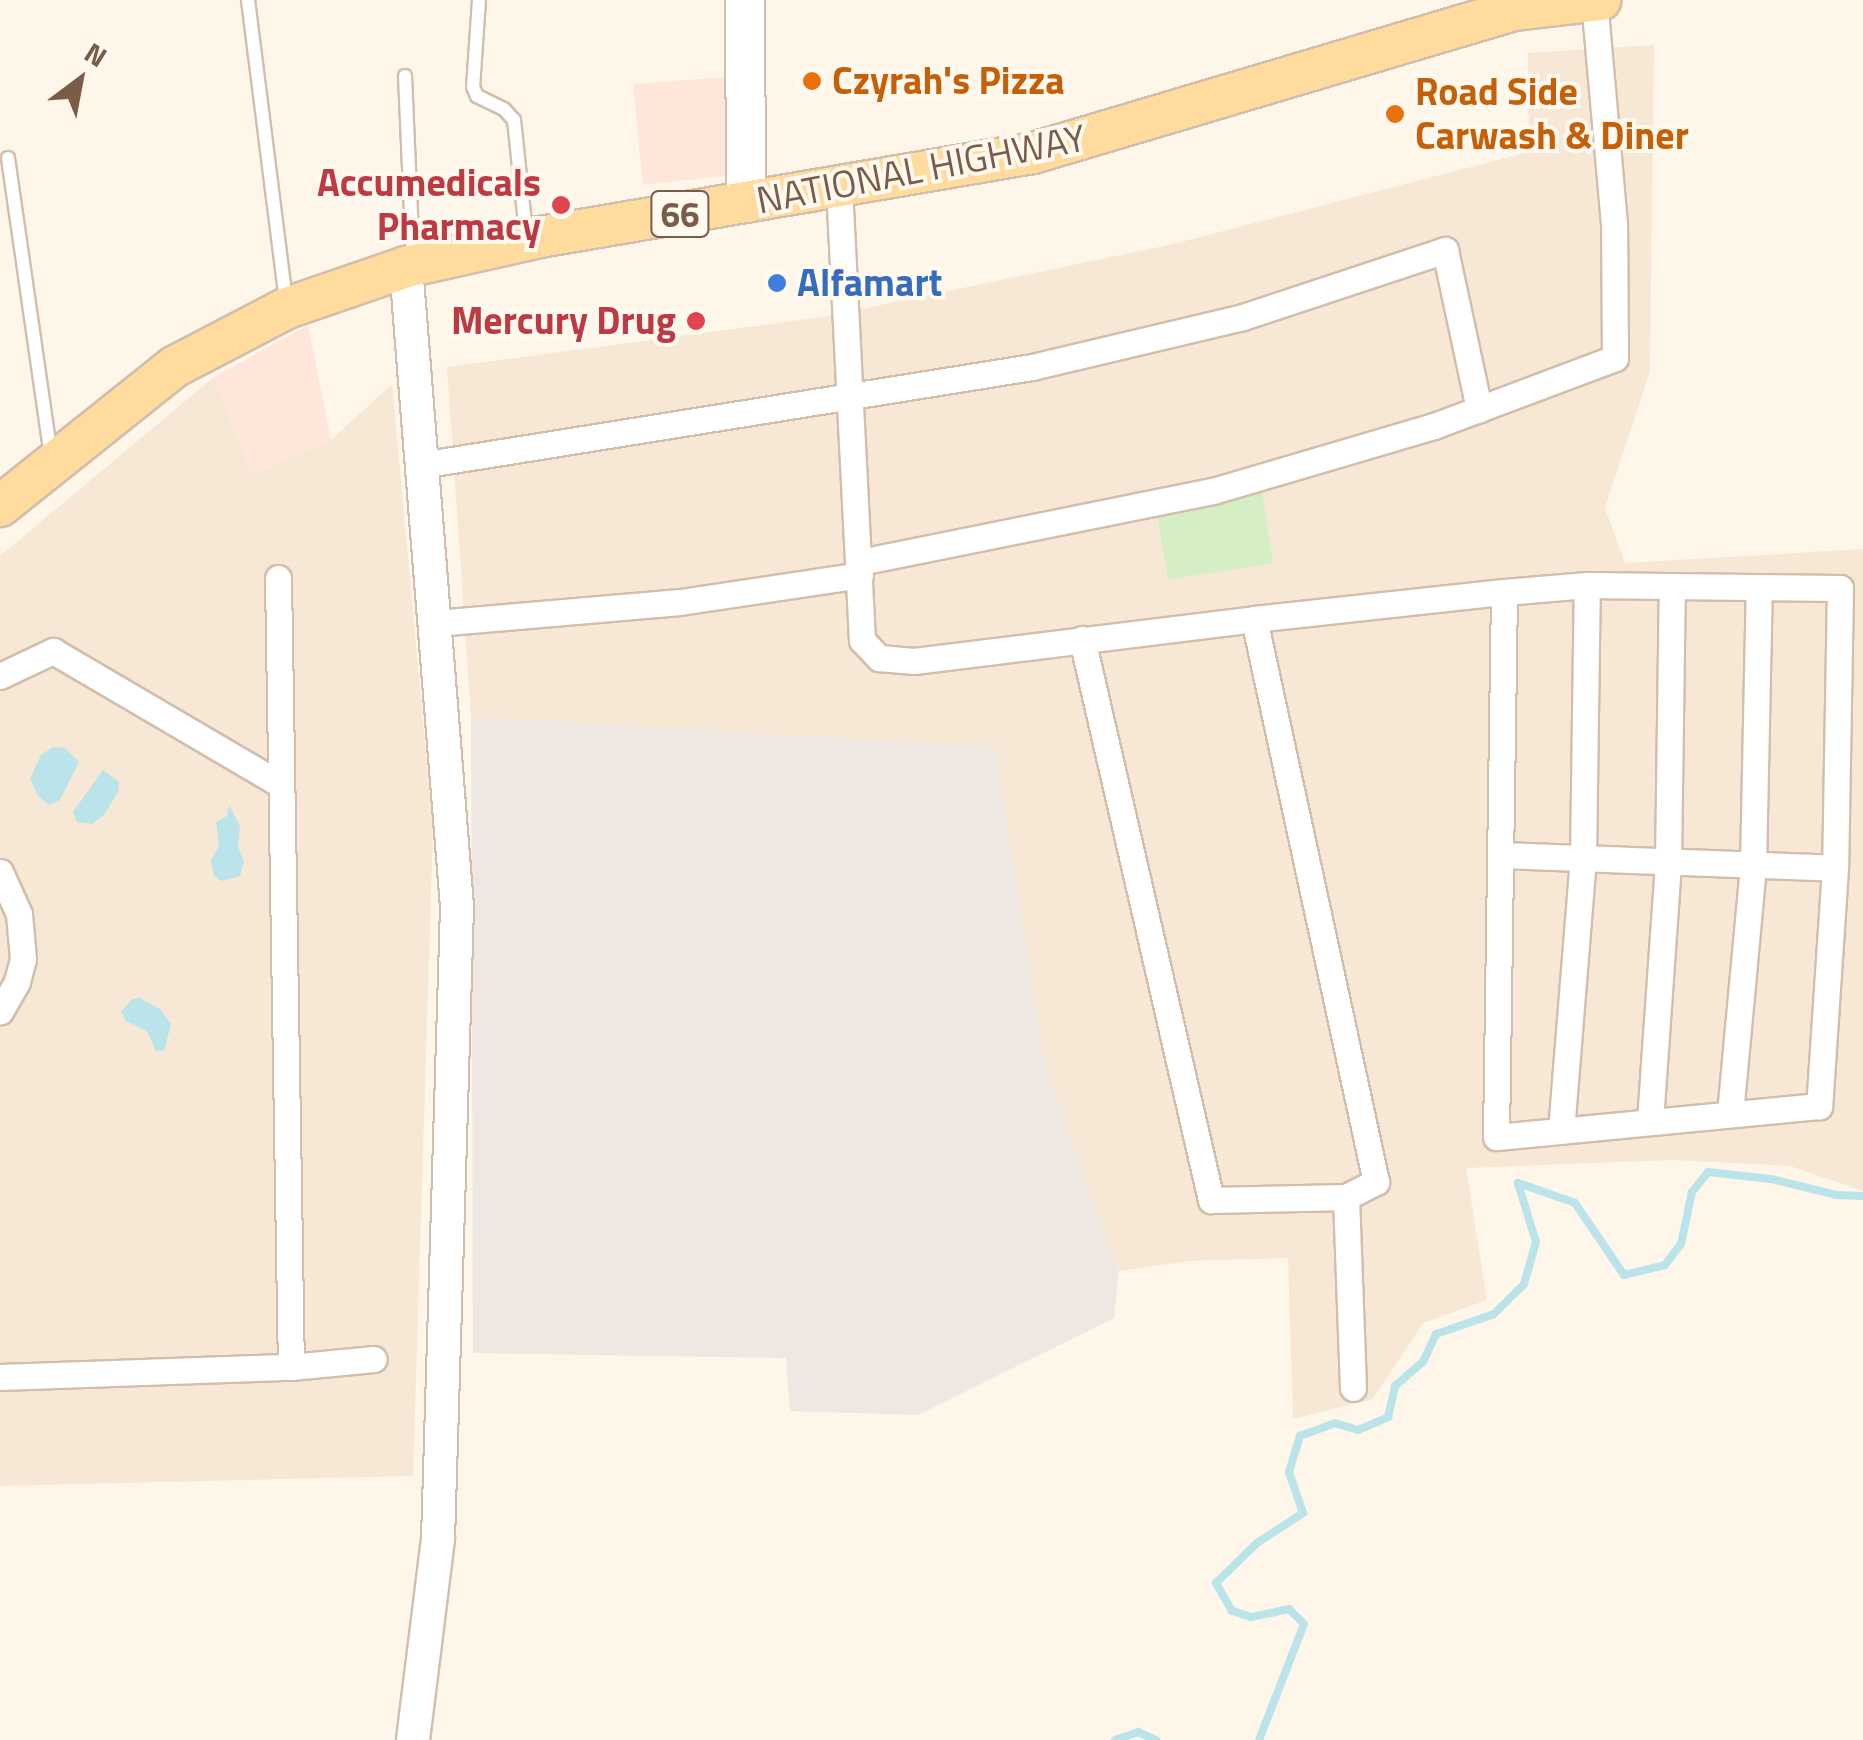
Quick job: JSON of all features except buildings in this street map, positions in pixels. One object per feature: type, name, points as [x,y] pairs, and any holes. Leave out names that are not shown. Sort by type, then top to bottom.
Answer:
[{"type":"main road","points":[[745,0],[746,203]]},
{"type":"main road","name":"NATIONAL HIGHWAY","points":[[0,506],[174,367],[287,308],[410,266],[527,240],[1033,154],[1514,5],[1597,0]]},
{"type":"street","points":[[436,623],[680,602],[860,569],[1213,491],[1479,409],[1616,358],[1614,224],[1597,0]]},
{"type":"street","points":[[839,187],[862,640],[879,658],[914,661],[1254,618],[1504,592],[1588,585],[1840,588],[1835,868],[1820,1106],[1496,1137],[1504,592]]},
{"type":"street","points":[[421,465],[1032,367],[1243,318],[1445,250],[1479,409]]},
{"type":"street","points":[[410,266],[421,465],[457,907],[438,1538],[413,1740]]},
{"type":"street","points":[[278,578],[291,1367]]},
{"type":"street","points":[[1561,1131],[1583,858],[1588,585]]},
{"type":"street","points":[[1650,1122],[1668,862],[1672,586]]},
{"type":"street","points":[[1730,1114],[1752,865],[1759,589]]},
{"type":"street","points":[[1082,639],[1211,1200],[1346,1198],[1376,1182],[1254,618]]},
{"type":"street","points":[[0,676],[53,651],[280,784]]},
{"type":"street","points":[[1501,856],[1835,868]]},
{"type":"street","points":[[0,872],[19,914],[23,939],[17,982],[0,1011]]},
{"type":"street","points":[[1346,1198],[1353,1388]]},
{"type":"street","points":[[0,1377],[291,1367],[374,1359]]},
{"type":"lane","points":[[248,0],[287,308]]},
{"type":"lane","points":[[479,0],[473,88],[478,96],[504,109],[514,120],[527,240]]},
{"type":"lane","points":[[406,76],[410,266]]},
{"type":"lane","points":[[8,158],[52,462]]},
{"type":"shaded area","points":[[1654,45],[1650,371],[1605,508],[1625,563],[1863,549],[1863,1191],[1790,1166],[1674,1160],[1466,1168],[1487,1300],[1423,1323],[1373,1399],[1293,1419],[1288,1258],[1189,1261],[1119,1271],[1045,1066],[995,747],[471,717],[447,367],[823,317],[1169,245],[1529,152],[1528,53]]},
{"type":"shaded area","points":[[729,77],[731,165],[724,176],[643,185],[633,84]]},
{"type":"shaded area","points":[[308,325],[331,440],[252,474],[214,377]]},
{"type":"shaded area","points":[[214,377],[252,474],[331,440],[392,384],[433,829],[413,1476],[0,1486],[0,556]]},
{"type":"shaded area","points":[[471,717],[995,747],[1045,1066],[1119,1271],[1114,1318],[918,1415],[790,1411],[786,1358],[473,1353]]},
{"type":"green space","points":[[1262,491],[1273,563],[1168,580],[1156,508]]},
{"type":"water","points":[[53,747],[65,748],[79,762],[60,800],[49,805],[38,796],[30,779],[41,755]]},
{"type":"water","points":[[103,770],[119,782],[118,792],[104,815],[92,824],[77,822],[73,812]]},
{"type":"water","points":[[229,805],[240,826],[238,847],[244,861],[240,876],[222,881],[214,876],[211,860],[219,846],[216,822],[227,816]]},
{"type":"water","points":[[140,998],[160,1009],[171,1024],[164,1051],[156,1051],[147,1031],[126,1021],[121,1012],[132,999]]},
{"type":"waterway","points":[[1259,1740],[1304,1624],[1289,1609],[1251,1617],[1232,1611],[1216,1583],[1257,1543],[1303,1513],[1289,1472],[1300,1436],[1335,1423],[1358,1430],[1388,1417],[1395,1386],[1423,1362],[1436,1334],[1494,1314],[1524,1284],[1536,1242],[1518,1183],[1575,1203],[1624,1275],[1665,1265],[1681,1244],[1692,1192],[1708,1172],[1771,1179],[1836,1195],[1863,1196]]},
{"type":"waterway","points":[[1115,1740],[1138,1732],[1156,1740]]},
{"type":"place","name":"Czyrah's Pizza","points":[[812,81]]},
{"type":"place","name":"Road Side Carwash & Diner","points":[[1395,114]]},
{"type":"place","name":"Accumedicals Pharmacy","points":[[561,205]]},
{"type":"place","name":"Alfamart","points":[[777,283]]},
{"type":"place","name":"Mercury Drug","points":[[696,321]]}]
